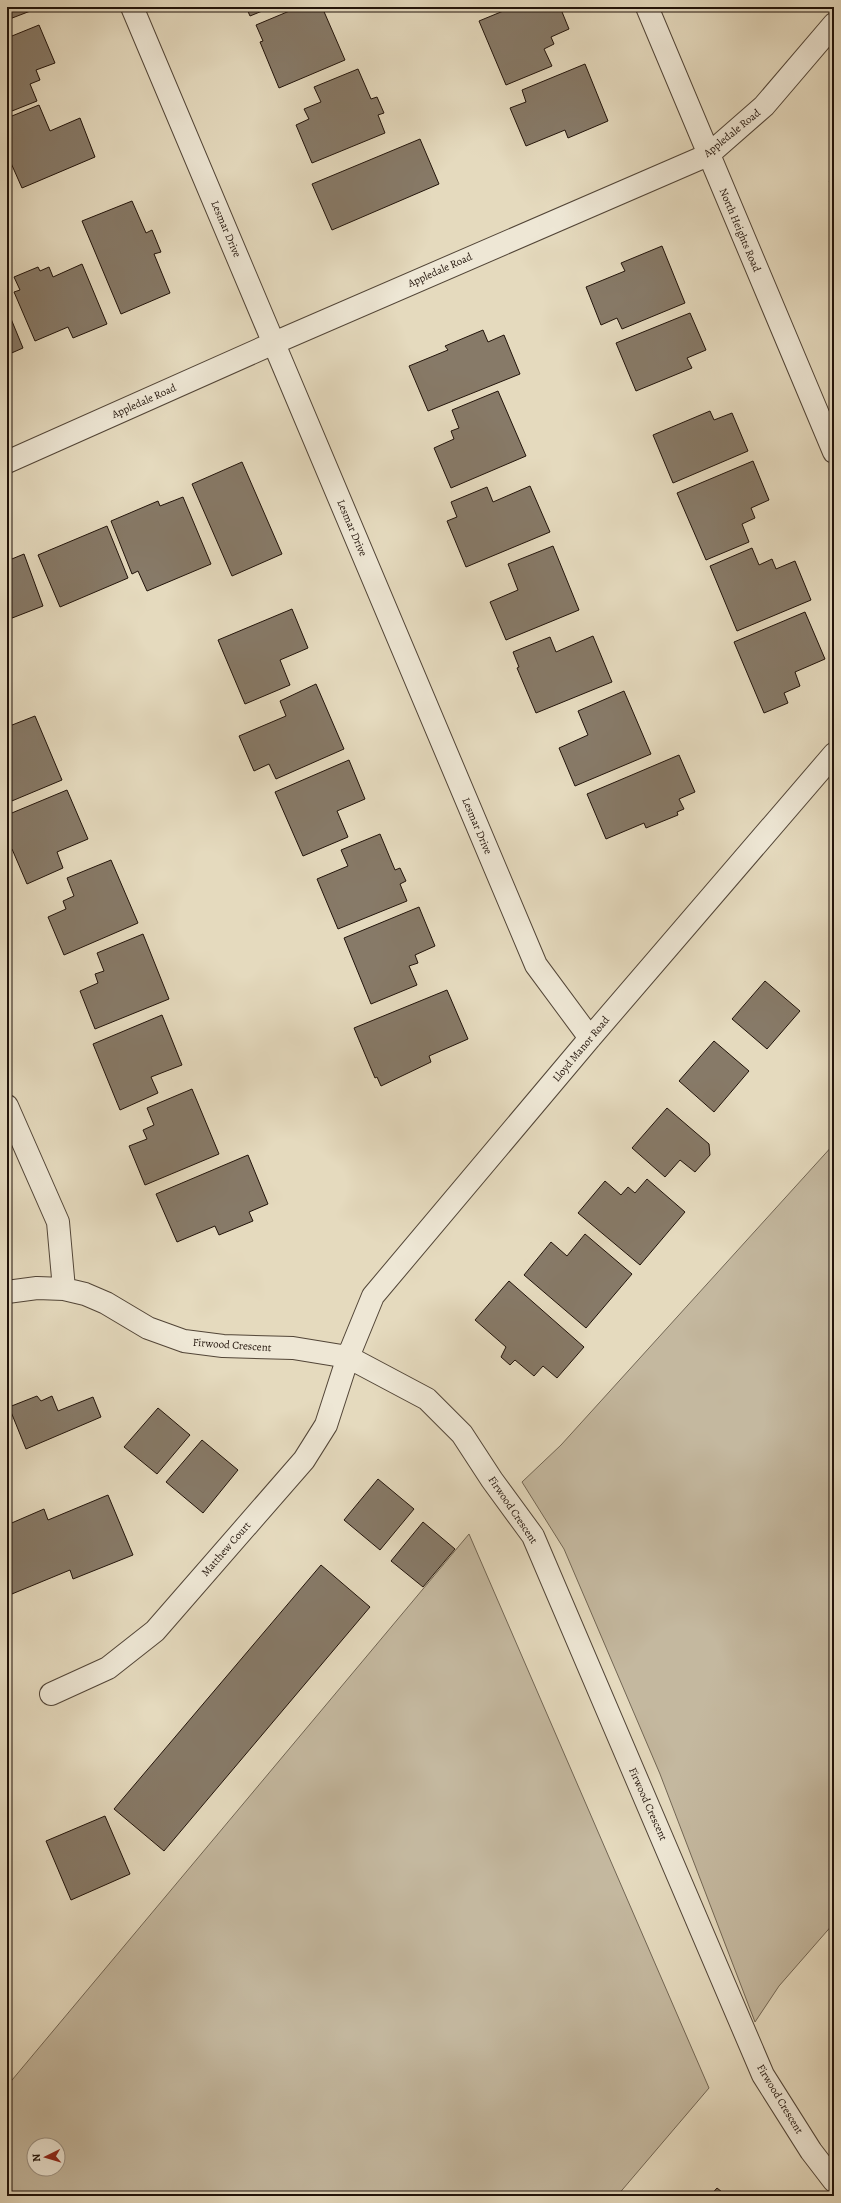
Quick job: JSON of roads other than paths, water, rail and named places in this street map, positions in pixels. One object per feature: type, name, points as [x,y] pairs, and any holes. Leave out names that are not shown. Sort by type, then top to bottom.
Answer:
[{"type":"street","name":"Lesmar Drive","points":[[132,7],[536,965],[590,1038]]},
{"type":"street","name":"North Heights Road","points":[[647,7],[834,452]]},
{"type":"street","name":"Appledale Road","points":[[7,462],[274,343],[708,155],[764,106],[834,24]]},
{"type":"street","name":"Lloyd Manor Road","points":[[348,1357],[373,1296],[590,1038],[834,754]]},
{"type":"street","points":[[7,1106],[58,1222],[64,1289],[37,1288],[7,1292]]},
{"type":"street","name":"Firwood Crescent","points":[[64,1289],[85,1294],[106,1303],[148,1328],[184,1341],[223,1346],[293,1348],[348,1357],[427,1399],[462,1434],[533,1536],[763,2074],[811,2151],[834,2180]]},
{"type":"street","name":"Matthew Court","points":[[51,1694],[108,1668],[155,1631],[304,1460],[326,1425],[348,1357]]}]
